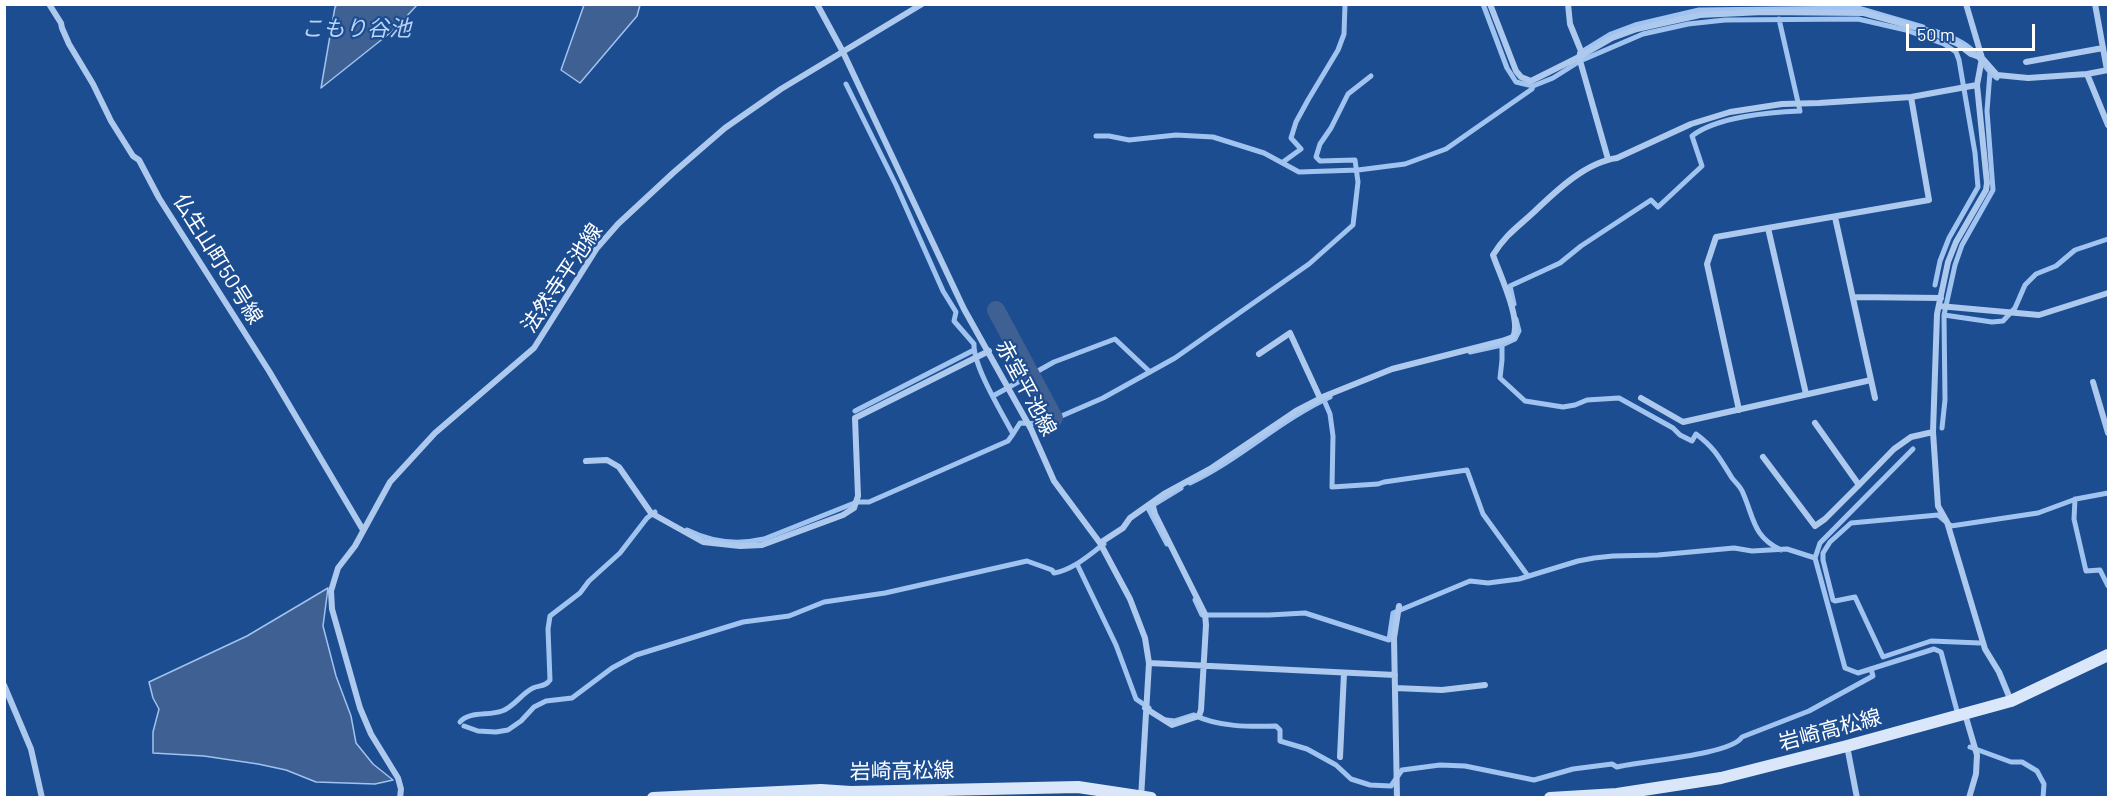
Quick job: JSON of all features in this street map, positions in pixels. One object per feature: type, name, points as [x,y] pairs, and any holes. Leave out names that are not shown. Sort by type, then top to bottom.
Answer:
[{"type":"main road","name":"岩崎高松線","points":[[1550,798],[1647,794],[1847,747],[2011,701],[2109,655]]},
{"type":"main road","name":"岩崎高松線","points":[[653,798],[821,790],[851,792],[1078,787],[1144,797]]},
{"type":"street","name":"仏生山町50号線","points":[[49,4],[62,23],[69,44],[93,84],[111,121],[133,156],[139,160],[159,198],[269,371],[363,530]]},
{"type":"street","name":"赤堂平池線","points":[[817,4],[843,52],[944,269],[1031,429],[1054,481],[1100,543],[1130,599],[1145,638],[1149,663],[1145,708],[1144,797]]},
{"type":"street","name":"法然寺平池線","points":[[400,798],[401,789],[398,778],[371,734],[360,708],[332,609],[331,591],[338,568],[355,546],[390,482],[435,433],[534,348],[597,248],[618,224],[725,128],[785,86],[922,4]]},
{"type":"street","points":[[1490,4],[1516,71],[1531,81],[1612,38],[1646,26],[1700,15],[1774,12],[1864,13],[1929,31],[1982,58]]},
{"type":"street","points":[[1568,4],[1570,24],[1581,51],[1579,57],[1608,159]]},
{"type":"street","points":[[1966,4],[1982,58],[1997,75],[2028,78],[2108,70],[2095,4]]},
{"type":"street","points":[[2026,62],[2103,48]]},
{"type":"street","points":[[1982,58],[1977,84],[1986,190],[1956,242],[1948,262],[1939,306],[1933,432],[1938,506],[1947,522],[1985,649],[1999,672],[2011,701]]},
{"type":"street","points":[[2086,74],[2109,125]]},
{"type":"street","points":[[1100,543],[1123,528],[1130,518],[1152,503],[1210,469],[1296,411],[1320,398],[1392,369],[1513,337],[1516,329],[1506,285],[1493,255],[1509,233],[1566,182],[1608,159],[1617,158],[1692,124],[1730,112],[1782,104],[1911,97],[1977,84]]},
{"type":"street","points":[[1739,410],[1707,264],[1716,237],[1929,200],[1911,97]]},
{"type":"street","points":[[1835,217],[1875,398]]},
{"type":"street","points":[[1768,228],[1806,394]]},
{"type":"street","points":[[1939,306],[2039,315],[2109,293]]},
{"type":"street","points":[[1853,297],[1941,298]]},
{"type":"street","points":[[1259,354],[1290,333],[1320,398]]},
{"type":"street","points":[[586,461],[607,460],[619,467],[651,513],[703,542],[740,546],[762,545],[843,515],[854,508],[858,496],[855,418],[988,351]]},
{"type":"street","points":[[1641,398],[1683,422],[1871,380]]},
{"type":"street","points":[[2093,382],[2109,433]]},
{"type":"street","points":[[1815,423],[1859,485]]},
{"type":"street","points":[[1763,457],[1815,526],[1825,519],[1894,449],[1911,437],[1933,432]]},
{"type":"street","points":[[1145,708],[1172,725],[1199,716],[1205,614],[1155,514],[1152,503]]},
{"type":"street","points":[[1397,798],[1394,638],[1399,606]]},
{"type":"street","points":[[1149,663],[1395,675]]},
{"type":"street","points":[[1340,757],[1344,673]]},
{"type":"street","points":[[4,685],[31,749],[42,798]]},
{"type":"street","points":[[1395,688],[1442,690],[1485,685]]},
{"type":"street","points":[[1965,714],[1977,755],[1976,774],[1970,798]]},
{"type":"street","points":[[1847,747],[1857,798]]},
{"type":"water","name":"こもり谷池","points":[[337,5],[417,5],[395,29],[321,88],[335,7]]},
{"type":"water","points":[[584,5],[640,5],[637,16],[580,83],[561,70]]},
{"type":"water","points":[[328,588],[323,626],[336,676],[351,716],[356,743],[373,764],[393,780],[375,784],[316,782],[286,770],[258,764],[204,756],[153,753],[153,732],[159,709],[153,698],[149,682],[247,636]]},
{"type":"waterway","points":[[1283,162],[1301,149],[1291,138],[1296,122],[1338,50],[1344,34],[1345,4]]},
{"type":"waterway","points":[[1483,4],[1507,68],[1516,82],[1533,86]]},
{"type":"waterway","points":[[1580,53],[1611,34],[1635,25],[1699,10],[1858,8],[1923,27]]},
{"type":"waterway","points":[[1514,304],[1510,286],[1560,263],[1581,246],[1651,200],[1658,207],[1702,166],[1692,136],[1715,124],[1729,120],[1759,114],[1800,111],[1779,19]]},
{"type":"waterway","points":[[1096,136],[1129,140],[1176,135],[1213,137],[1264,153],[1299,172],[1358,170],[1405,164],[1446,149],[1532,89],[1533,86],[1553,78],[1580,61],[1643,34],[1688,24],[1725,20],[1858,19],[1906,30],[1944,44],[1956,52],[1959,60],[1975,153],[1978,187],[1949,238],[1940,261],[1935,285]]},
{"type":"waterway","points":[[1935,31],[1956,39],[1970,48],[1990,73],[1997,78]]},
{"type":"waterway","points":[[1942,428],[1945,400],[1944,315],[1962,245],[1993,190],[1987,111],[1990,72]]},
{"type":"waterway","points":[[1013,434],[1020,423],[1043,424],[1103,398],[1175,358],[1309,264],[1353,225],[1358,182],[1355,160],[1320,161],[1316,157],[1320,144],[1348,94],[1371,76]]},
{"type":"waterway","points":[[687,530],[725,541],[744,542],[764,539],[857,502],[869,502],[1008,441],[1013,434],[983,377],[974,344],[954,321],[956,312],[943,291],[896,185],[846,84]]},
{"type":"waterway","points":[[1944,315],[1992,322],[2003,321],[2015,308],[2025,285],[2036,274],[2056,266],[2075,250],[2108,239]]},
{"type":"waterway","points":[[996,310],[1054,418]]},
{"type":"waterway","points":[[1470,352],[1502,345],[1515,339],[1519,331],[1516,319]]},
{"type":"waterway","points":[[993,396],[1054,362],[1115,339],[1150,372]]},
{"type":"waterway","points":[[1502,345],[1500,378],[1525,401],[1563,407],[1587,400],[1619,398],[1692,441],[1696,434],[1703,439],[1713,449],[1741,489],[1760,533],[1781,550]]},
{"type":"waterway","points":[[855,411],[974,350]]},
{"type":"waterway","points":[[1190,483],[1226,463],[1294,417],[1330,397]]},
{"type":"waterway","points":[[1324,400],[1330,414],[1333,436],[1332,487],[1378,484],[1467,470],[1483,514],[1528,576]]},
{"type":"waterway","points":[[1913,449],[1820,543],[1815,558],[1845,668],[1858,673],[1934,649],[1941,652],[1957,711]]},
{"type":"waterway","points":[[1153,505],[1181,488]]},
{"type":"waterway","points":[[1980,643],[1931,641],[1883,657],[1855,597],[1833,600],[1823,553],[1830,542],[1851,523],[1938,515],[1951,526],[2038,513],[2076,499],[2108,493]]},
{"type":"waterway","points":[[2075,499],[2074,519],[2086,571],[2100,570],[2108,586]]},
{"type":"waterway","points":[[1148,508],[1167,544]]},
{"type":"waterway","points":[[460,722],[469,716],[506,709],[529,690],[544,685],[550,680],[548,629],[550,616],[580,593],[589,581],[620,553],[647,518],[655,512]]},
{"type":"waterway","points":[[464,726],[478,731],[508,730],[521,721],[534,707],[546,701],[572,698],[612,668],[636,655],[743,622],[789,616],[824,602],[885,593],[1027,561],[1052,570],[1054,573],[1074,565],[1104,544]]},
{"type":"waterway","points":[[1195,600],[1202,615],[1305,613],[1389,640],[1393,613],[1470,581],[1488,583],[1519,579],[1578,561],[1613,556],[1658,555],[1734,548],[1752,551],[1787,549],[1815,558]]},
{"type":"waterway","points":[[1077,564],[1116,645],[1136,699],[1149,708]]},
{"type":"waterway","points":[[1166,720],[1175,721],[1194,715],[1224,724],[1276,726],[1280,730],[1280,741],[1307,749],[1336,765],[1351,779],[1370,785],[1391,786],[1402,770],[1440,765],[1465,766],[1534,780],[1573,769],[1612,764],[1617,767],[1704,753],[1721,748],[1742,737],[1809,711],[1873,676],[1871,669]]},
{"type":"waterway","points":[[1970,747],[2011,762],[2022,762],[2037,771],[2044,784],[2043,798]]}]
